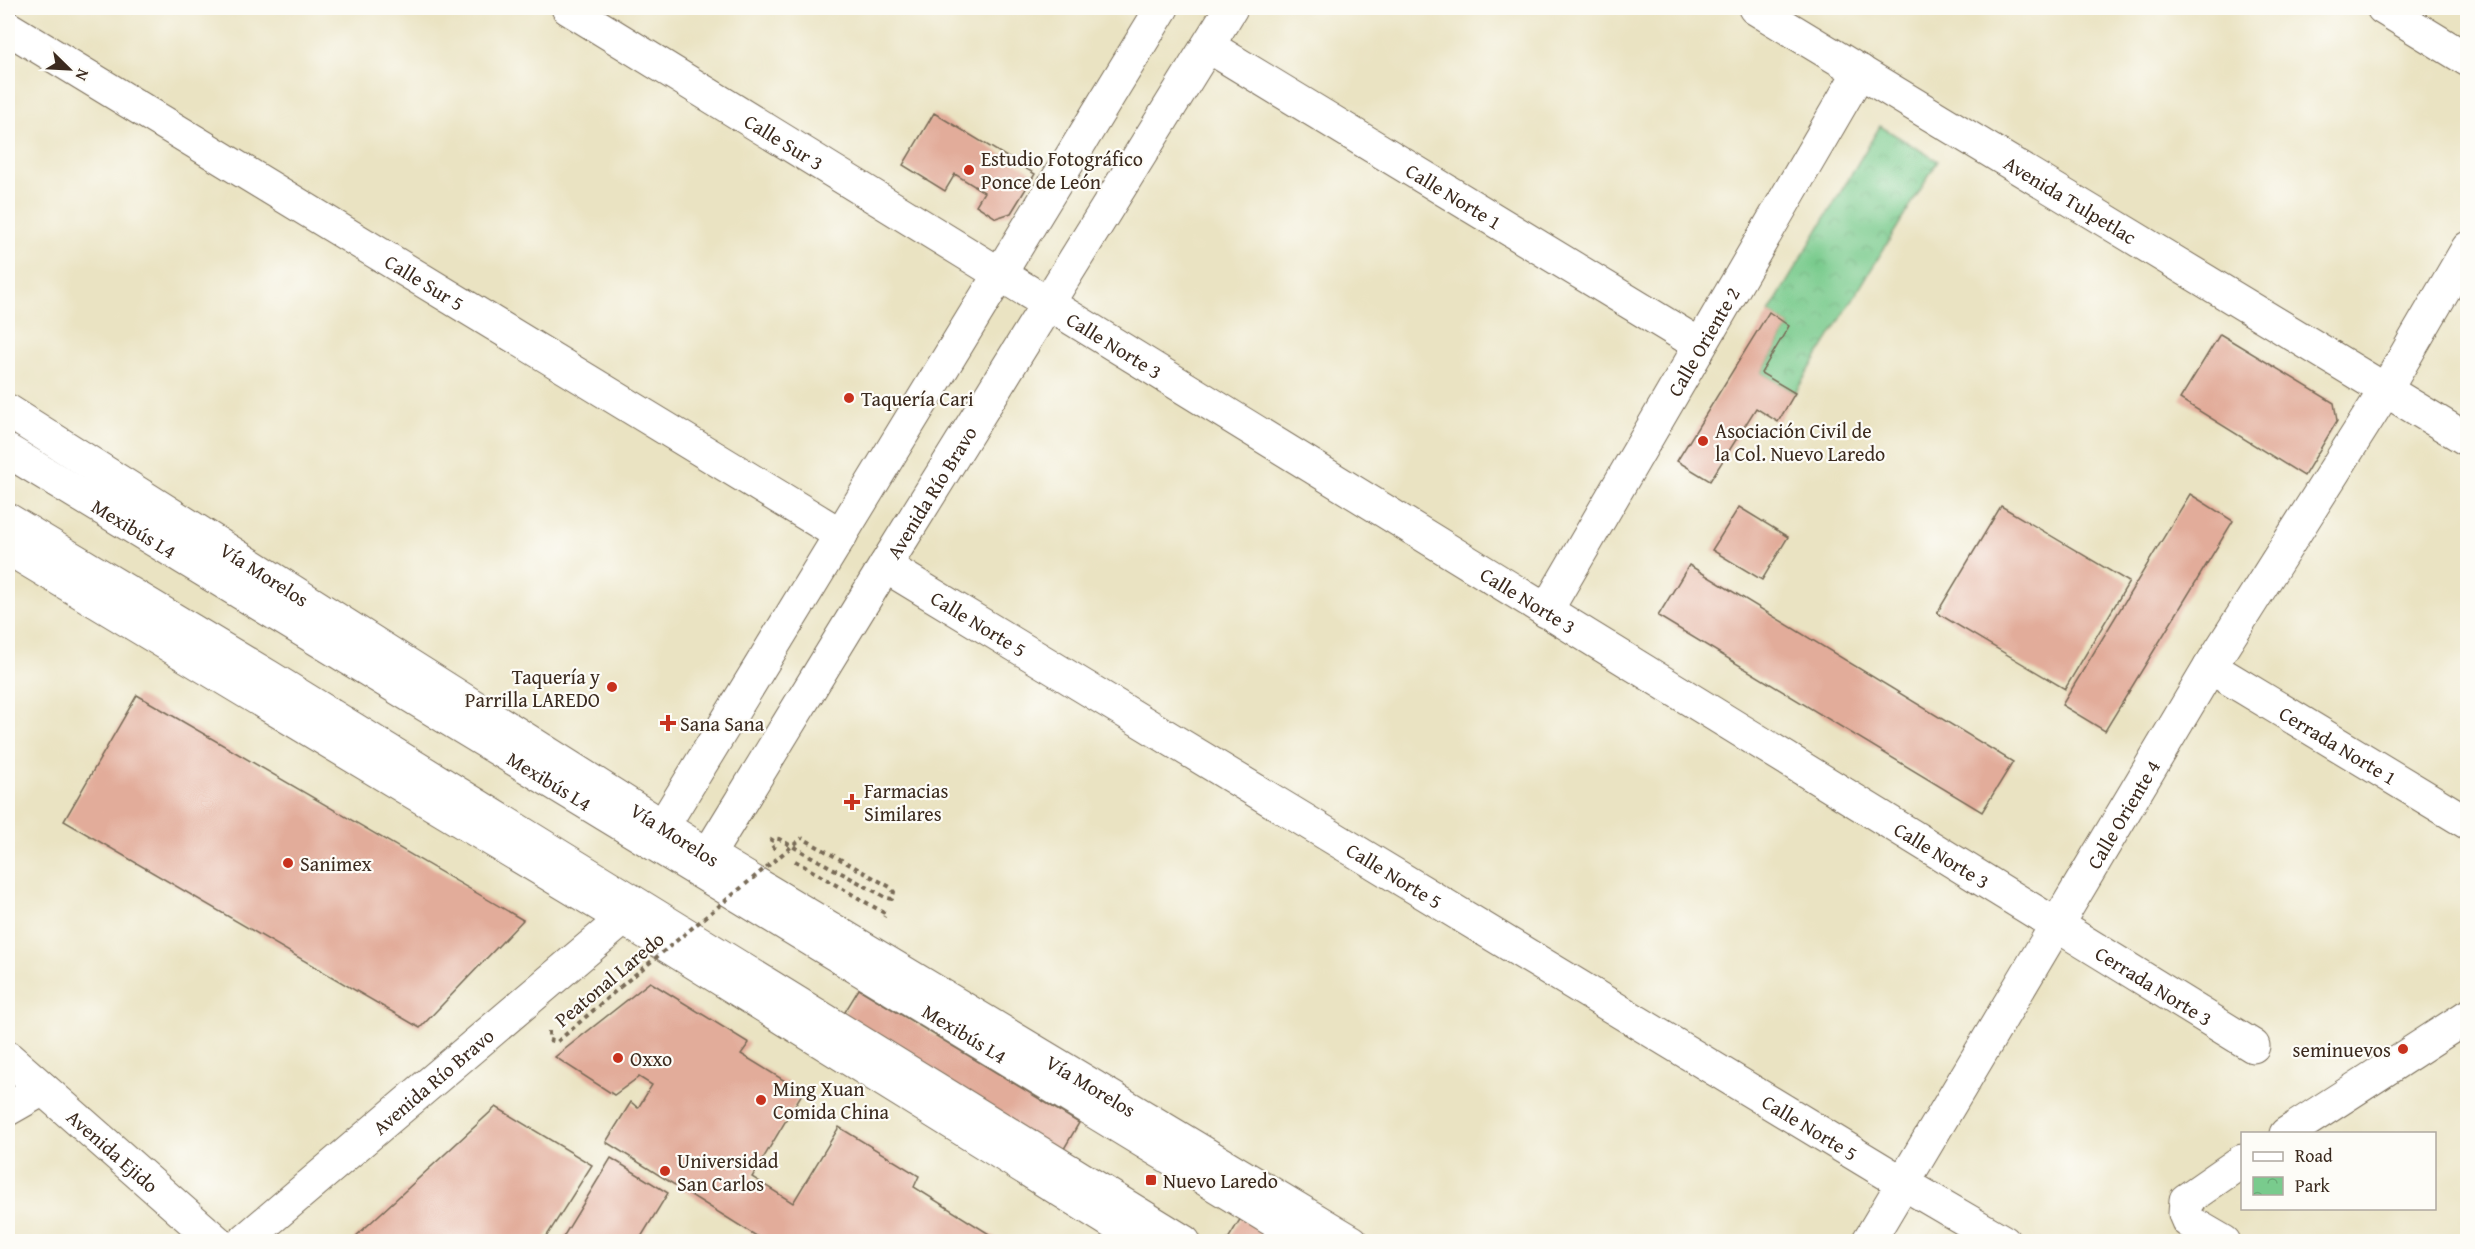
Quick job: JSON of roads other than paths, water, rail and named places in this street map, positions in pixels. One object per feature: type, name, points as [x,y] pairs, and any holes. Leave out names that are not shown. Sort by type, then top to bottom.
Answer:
[{"type":"street","name":"Calle Sur 3","points":[[568,8],[999,273]]},
{"type":"street","name":"Avenida Río Bravo","points":[[708,855],[1231,8]]},
{"type":"street","name":"Avenida Tulpetlac","points":[[1755,8],[2468,440]]},
{"type":"street","points":[[2383,8],[2468,60]]},
{"type":"street","points":[[663,826],[841,535],[1156,10]]},
{"type":"street","name":"Calle Sur 5","points":[[8,28],[841,535]]},
{"type":"street","name":"Calle Norte 1","points":[[1208,46],[1700,345]]},
{"type":"street","name":"Calle Oriente 2","points":[[1546,611],[1860,71]]},
{"type":"street","name":"Calle Oriente 4","points":[[1868,1242],[2210,667],[2385,390],[2468,248]]},
{"type":"street","name":"Calle Norte 3","points":[[999,273],[2056,926]]},
{"type":"street","name":"Vía Morelos","points":[[8,411],[708,855],[1352,1242]]},
{"type":"street","name":"Mexibús L4","points":[[8,451],[1309,1242]]},
{"type":"street","points":[[8,519],[269,677],[1184,1242]]},
{"type":"street","points":[[8,548],[623,919],[1144,1242]]},
{"type":"street","name":"Calle Norte 5","points":[[885,566],[2004,1242]]},
{"type":"street","name":"Cerrada Norte 1","points":[[2210,667],[2468,823]]},
{"type":"street","name":"Avenida Río Bravo","points":[[243,1242],[623,919]]},
{"type":"street","name":"Cerrada Norte 3","points":[[2056,926],[2253,1046]]},
{"type":"street","points":[[2289,1132],[2468,1016]]},
{"type":"street","name":"Avenida Ejido","points":[[8,1058],[217,1242]]},
{"type":"street","points":[[8,1109],[44,1089]]},
{"type":"street","points":[[2224,1242],[2188,1221],[2184,1214],[2186,1200],[2241,1162]]},
{"type":"place","name":"Estudio Fotográfico Ponce de León","points":[[969,170]]},
{"type":"place","name":"Taquería Cari","points":[[849,398]]},
{"type":"place","name":"Asociación Civil de la Col. Nuevo Laredo","points":[[1703,441]]},
{"type":"place","name":"Taquería y Parrilla LAREDO","points":[[612,687]]},
{"type":"place","name":"Sana Sana","points":[[668,723]]},
{"type":"place","name":"Farmacias Similares","points":[[852,802]]},
{"type":"place","name":"Sanimex","points":[[288,863]]},
{"type":"place","name":"seminuevos","points":[[2403,1049]]},
{"type":"place","name":"Oxxo","points":[[618,1058]]},
{"type":"place","name":"Ming Xuan Comida China","points":[[761,1100]]},
{"type":"place","name":"Universidad San Carlos","points":[[665,1171]]},
{"type":"place","name":"Nuevo Laredo","points":[[1151,1180]]}]
